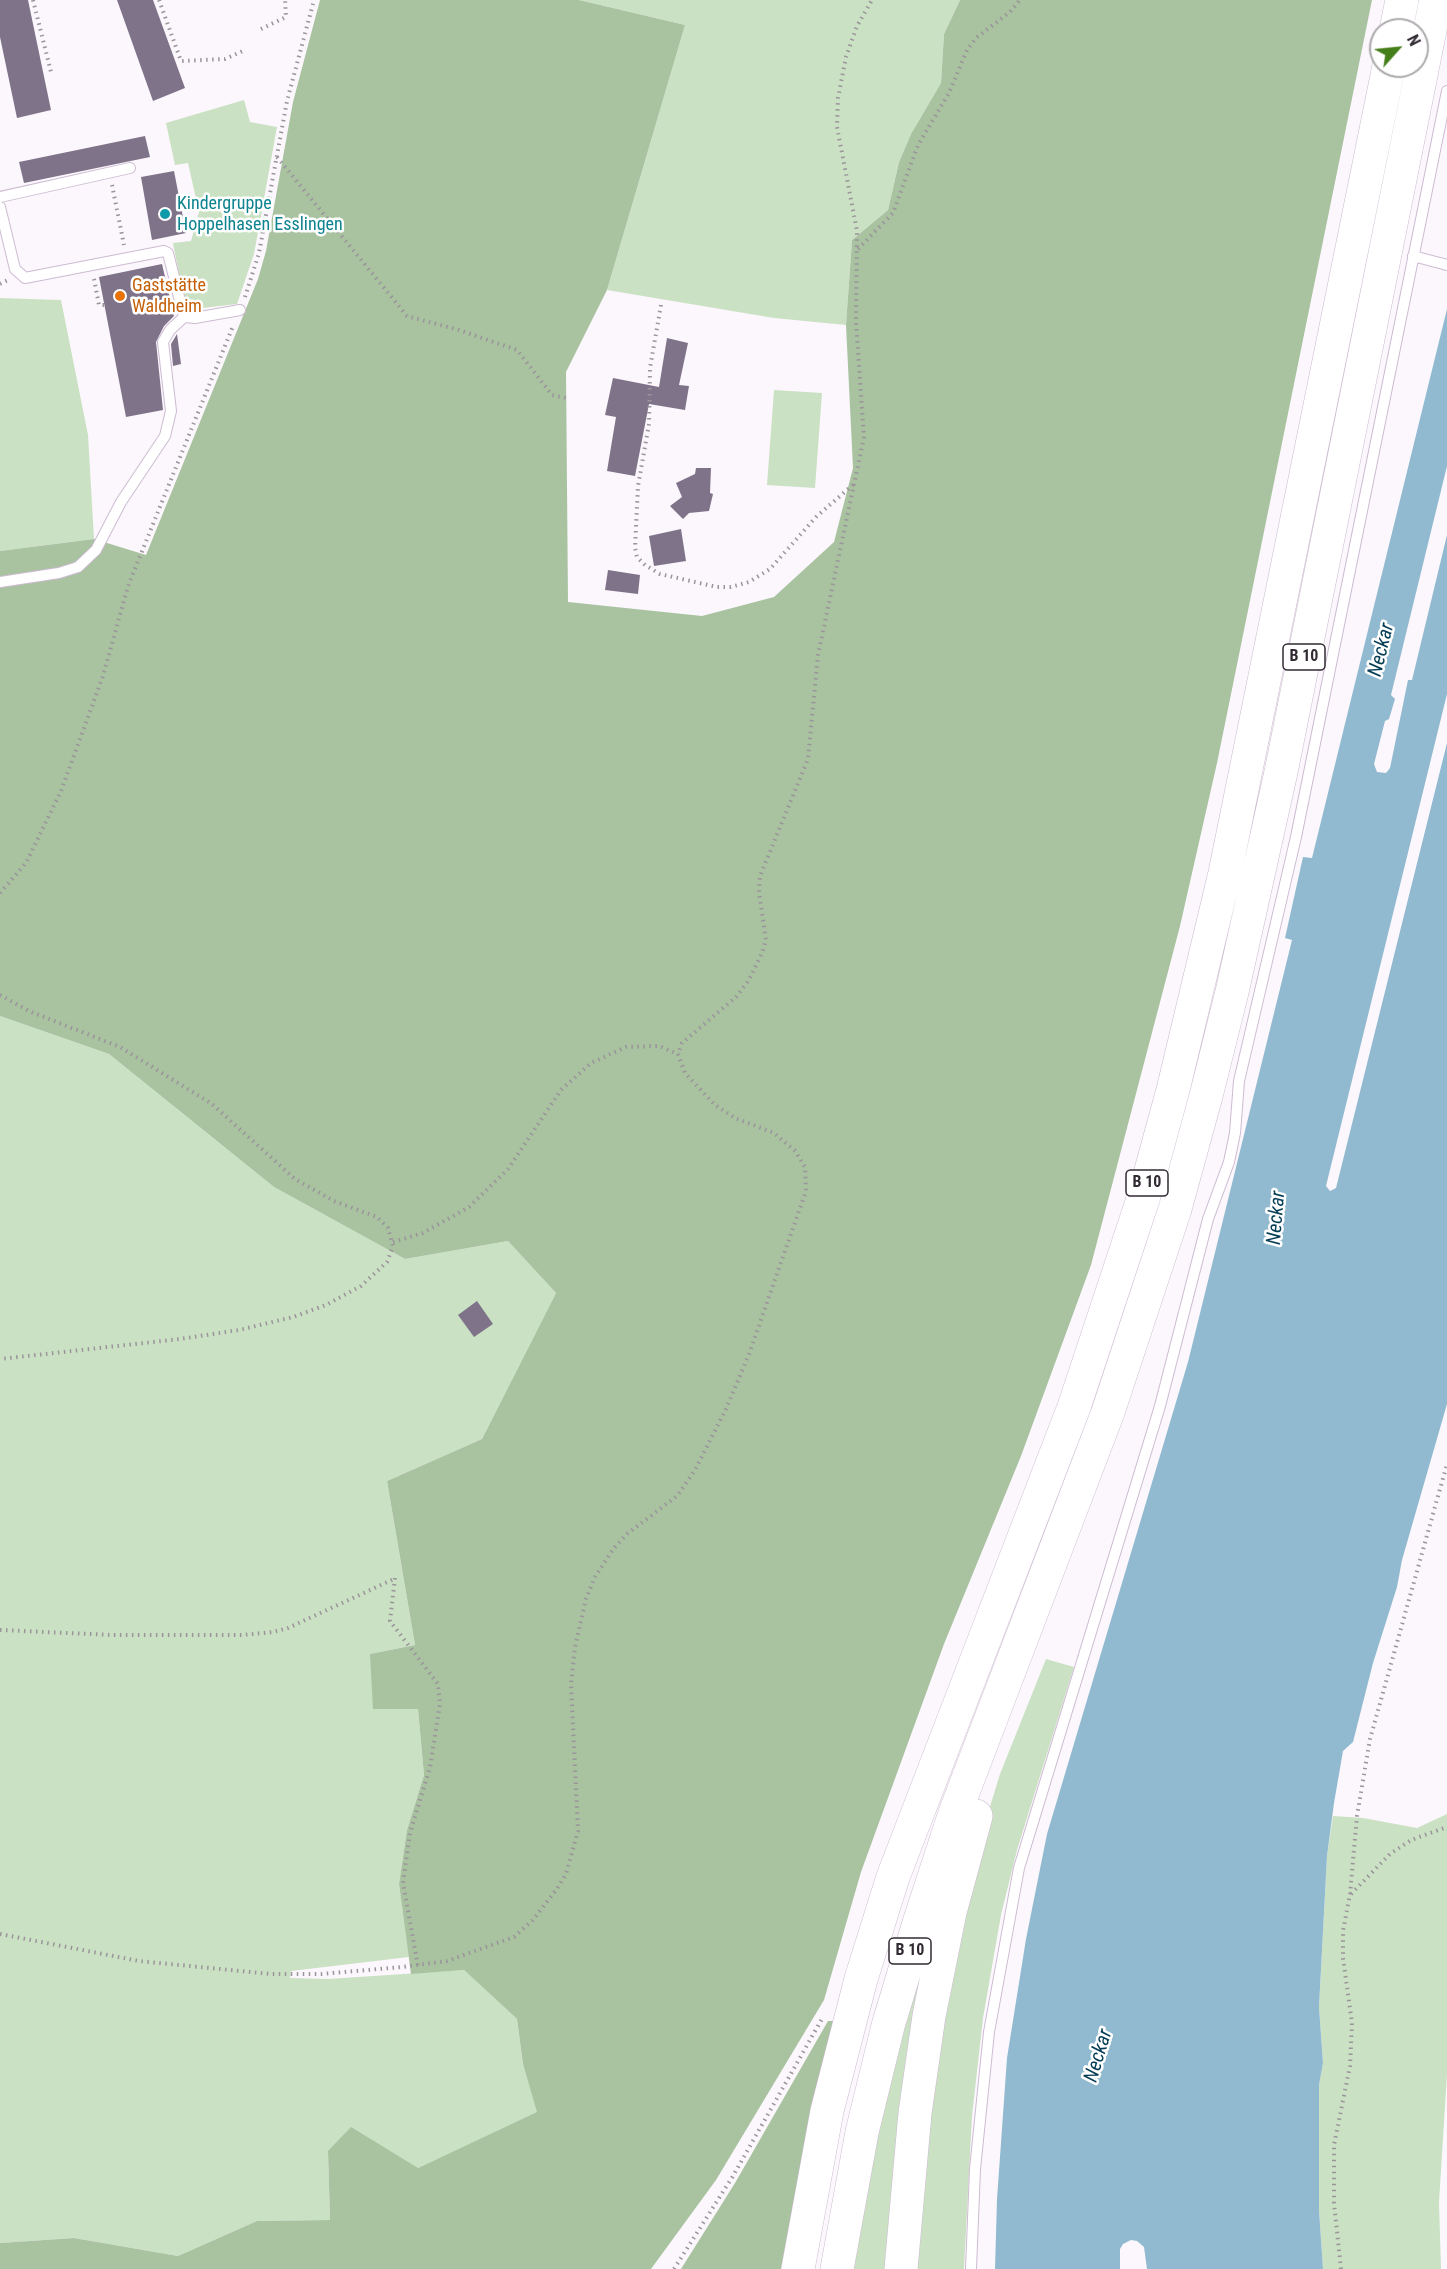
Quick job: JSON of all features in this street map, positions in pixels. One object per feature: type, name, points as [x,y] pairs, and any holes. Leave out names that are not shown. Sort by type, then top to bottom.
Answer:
[{"type":"highway","points":[[1398,18],[1402,0]]},
{"type":"highway","name":"B 10","points":[[837,2269],[862,2132],[888,2026],[955,1813],[1108,1412],[1144,1308],[1175,1209],[1215,1062],[1281,772],[1436,0]]},
{"type":"highway","name":"B 10","points":[[798,2269],[827,2111],[861,1979],[893,1877],[1074,1407],[1144,1196],[1173,1089],[1225,873],[1387,78]]},
{"type":"highway","points":[[901,2269],[914,2124],[929,2016],[950,1912],[1020,1644]]},
{"type":"lane","points":[[971,2269],[975,2169],[988,2032],[1016,1878],[1038,1799],[1160,1406],[1208,1219],[1228,1162],[1235,1133],[1239,1081],[1296,837],[1447,91]]},
{"type":"lane","points":[[0,197],[129,168]]},
{"type":"lane","points":[[0,207],[15,269],[22,277],[29,278],[164,251],[168,253],[184,317]]},
{"type":"lane","points":[[1413,256],[1447,265]]},
{"type":"lane","points":[[0,582],[59,573],[78,567],[96,550],[121,502],[165,436],[171,411],[163,342],[165,335],[184,317],[195,318],[240,310]]},
{"type":"path","points":[[33,0],[51,72]]},
{"type":"path","points":[[159,0],[181,61],[225,59],[245,50]]},
{"type":"path","points":[[261,29],[286,17],[285,0]]},
{"type":"path","points":[[0,892],[22,870],[61,791],[103,676],[128,585],[240,310],[259,253],[287,101],[314,0]]},
{"type":"path","points":[[678,1054],[682,1043],[716,1016],[743,988],[764,947],[758,884],[808,759],[818,655],[855,482],[865,419],[856,322],[857,250],[854,213],[838,142],[837,113],[846,57],[855,32],[872,0]]},
{"type":"path","points":[[857,250],[893,213],[918,145],[949,93],[967,50],[976,38],[1010,12],[1020,0]]},
{"type":"path","points":[[276,157],[407,316],[459,330],[518,350],[552,394],[566,398]]},
{"type":"path","points":[[109,172],[127,259]]},
{"type":"path","points":[[92,266],[99,305],[104,305]]},
{"type":"path","points":[[661,305],[650,374],[649,424],[638,486],[635,548],[638,557],[645,565],[660,574],[717,587],[731,587],[749,582],[770,569],[816,517],[855,482]]},
{"type":"path","points":[[0,995],[29,1011],[120,1047],[202,1098],[226,1115],[295,1179],[334,1201],[377,1216],[388,1228],[393,1242],[393,1249],[387,1262],[368,1281],[335,1301],[302,1314],[221,1334],[0,1359]]},
{"type":"path","points":[[0,1934],[139,1961],[271,1974],[321,1974],[418,1966],[447,1961],[514,1937],[532,1921],[561,1882],[570,1863],[578,1831],[571,1684],[575,1647],[586,1599],[601,1566],[620,1540],[672,1501],[690,1479],[726,1409],[749,1354],[804,1198],[806,1172],[795,1151],[774,1133],[735,1118],[715,1105],[689,1079],[678,1054],[659,1046],[626,1047],[591,1063],[561,1090],[508,1169],[469,1207],[423,1233],[393,1242]]},
{"type":"path","points":[[1341,2269],[1334,2203],[1335,2145],[1350,2066],[1352,2023],[1343,1958],[1343,1931],[1350,1894],[1357,1816],[1370,1738],[1447,1464]]},
{"type":"path","points":[[0,1630],[112,1635],[242,1635],[273,1632],[288,1628],[395,1578],[390,1621],[438,1684],[440,1704],[430,1767],[410,1833],[403,1883],[418,1966]]},
{"type":"path","points":[[1350,1894],[1411,1840],[1447,1827]]},
{"type":"path","points":[[674,2269],[733,2176],[826,2010]]},
{"type":"green space","points":[[320,0],[579,0],[685,25],[607,290],[566,372],[568,602],[702,616],[774,597],[834,542],[853,468],[846,325],[852,240],[888,210],[899,162],[911,134],[941,83],[944,34],[960,0],[1372,0],[1217,763],[1180,926],[1091,1265],[1021,1456],[944,1644],[861,1872],[824,2000],[716,2180],[651,2269],[0,2269],[0,2243],[74,2238],[178,2256],[257,2221],[330,2220],[328,2151],[351,2127],[418,2168],[537,2112],[523,2064],[517,2019],[464,1970],[411,1974],[399,1884],[407,1830],[424,1775],[418,1709],[373,1709],[370,1654],[415,1645],[387,1481],[482,1439],[556,1293],[508,1241],[405,1259],[274,1187],[109,1054],[0,1016],[0,551],[94,539],[146,555],[258,279],[266,251],[293,102]]},
{"type":"green space","points":[[579,0],[960,0],[944,34],[941,83],[911,134],[899,162],[888,210],[852,240],[846,325],[774,318],[607,290],[685,25]]},
{"type":"green space","points":[[244,100],[250,122],[277,127],[254,254],[237,304],[194,309],[184,300],[173,243],[191,241],[199,212],[188,163],[175,165],[166,123]]},
{"type":"green space","points":[[0,298],[61,300],[88,435],[94,539],[0,551]]},
{"type":"green space","points":[[774,390],[822,393],[815,488],[767,485]]},
{"type":"green space","points":[[0,1016],[109,1054],[274,1187],[405,1259],[508,1241],[556,1293],[482,1439],[387,1481],[415,1645],[370,1654],[418,1709],[424,1775],[407,1830],[399,1884],[409,1957],[291,1971],[290,1978],[328,1979],[464,1970],[517,2019],[523,2064],[538,2112],[418,2168],[328,2151],[330,2220],[257,2221],[178,2256],[74,2238],[0,2243]]},
{"type":"green space","points":[[1046,1659],[1074,1667],[1017,1850],[1001,1915],[983,2018],[972,2116],[964,2269],[914,2269],[942,2015],[981,1836],[1000,1774]]},
{"type":"green space","points":[[1447,1814],[1447,2074],[1439,2202],[1441,2269],[1323,2269],[1319,2210],[1319,2085],[1323,2063],[1319,2007],[1327,1856],[1333,1816],[1363,1818],[1417,1828]]},
{"type":"green space","points":[[924,1950],[891,2269],[850,2269],[878,2118]]},
{"type":"green space","points":[[828,2021],[834,2021],[810,2115],[781,2269],[681,2269],[735,2183]]},
{"type":"water","name":"Neckar","points":[[1447,309],[1447,466],[1391,695],[1395,699],[1389,719],[1385,721],[1374,764],[1377,772],[1386,773],[1390,768],[1408,680],[1412,680],[1447,535],[1447,694],[1326,1186],[1330,1191],[1336,1188],[1447,743],[1447,1404],[1402,1560],[1397,1587],[1373,1663],[1353,1742],[1343,1751],[1334,1803],[1327,1856],[1319,2007],[1323,2063],[1319,2085],[1319,2210],[1323,2269],[1147,2269],[1144,2247],[1137,2241],[1131,2240],[1123,2244],[1120,2249],[1120,2269],[995,2269],[997,2199],[1007,2058],[1026,1939],[1047,1834],[1188,1362],[1292,940],[1285,938],[1303,857],[1312,858]]},
{"type":"building","points":[[0,0],[28,0],[51,110],[17,118],[0,37]]},
{"type":"building","points":[[117,0],[153,0],[185,88],[153,101]]},
{"type":"building","points":[[145,136],[150,157],[24,183],[19,162]]},
{"type":"building","name":"Kindergruppe Hoppelhasen Esslingen","points":[[174,171],[186,233],[152,240],[141,177]]},
{"type":"building","points":[[162,264],[174,316],[164,326],[156,342],[163,410],[126,417],[99,277]]},
{"type":"building","points":[[177,334],[181,364],[173,366],[171,344]]},
{"type":"building","points":[[667,338],[688,343],[679,385],[689,386],[685,410],[649,404],[635,476],[607,471],[616,417],[605,415],[613,378],[659,387]]},
{"type":"building","points":[[696,468],[711,468],[710,493],[713,494],[709,511],[689,513],[683,519],[670,506],[682,497],[676,483],[695,474]]},
{"type":"building","points":[[681,529],[686,561],[654,566],[649,536]]},
{"type":"building","points":[[608,570],[640,575],[638,594],[605,590]]},
{"type":"building","points":[[477,1301],[493,1324],[474,1337],[458,1315]]},
{"type":"place","name":"Kindergruppe Hoppelhasen Esslingen","points":[[165,214]]},
{"type":"place","name":"Gaststätte Waldheim","points":[[120,296]]}]
